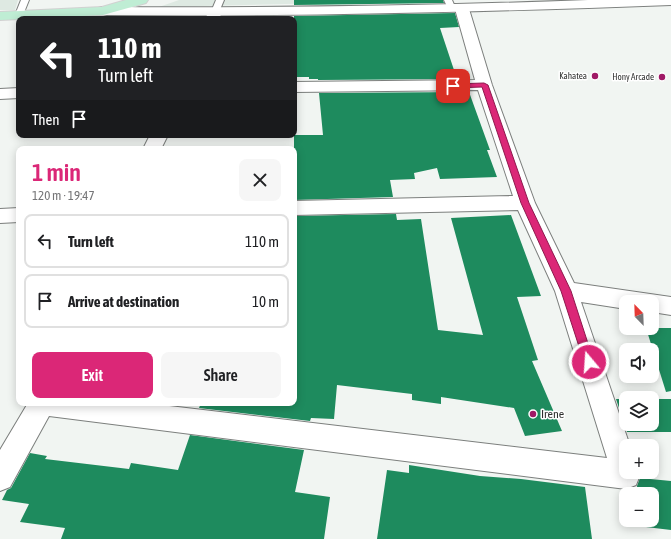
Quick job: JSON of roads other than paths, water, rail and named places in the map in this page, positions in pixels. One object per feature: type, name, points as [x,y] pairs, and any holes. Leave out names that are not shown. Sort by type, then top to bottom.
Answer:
[{"type":"main road","points":[[0,16],[103,11],[141,0]]},
{"type":"street","points":[[103,11],[671,1]]},
{"type":"street","points":[[66,406],[626,475],[566,291],[525,203],[484,85],[454,6]]},
{"type":"street","points":[[297,87],[484,85]]},
{"type":"street","points":[[0,94],[16,93]]},
{"type":"street","points":[[297,208],[525,203]]},
{"type":"street","points":[[0,216],[16,216]]},
{"type":"street","points":[[566,291],[619,299]]},
{"type":"street","points":[[659,304],[671,306]]},
{"type":"street","points":[[0,477],[40,406]]},
{"type":"lane","points":[[19,15],[25,0]]},
{"type":"place","name":"Kahatea","points":[[595,76]]},
{"type":"place","name":"Hony Arcade","points":[[662,77]]},
{"type":"place","name":"Irene","points":[[533,414]]}]
